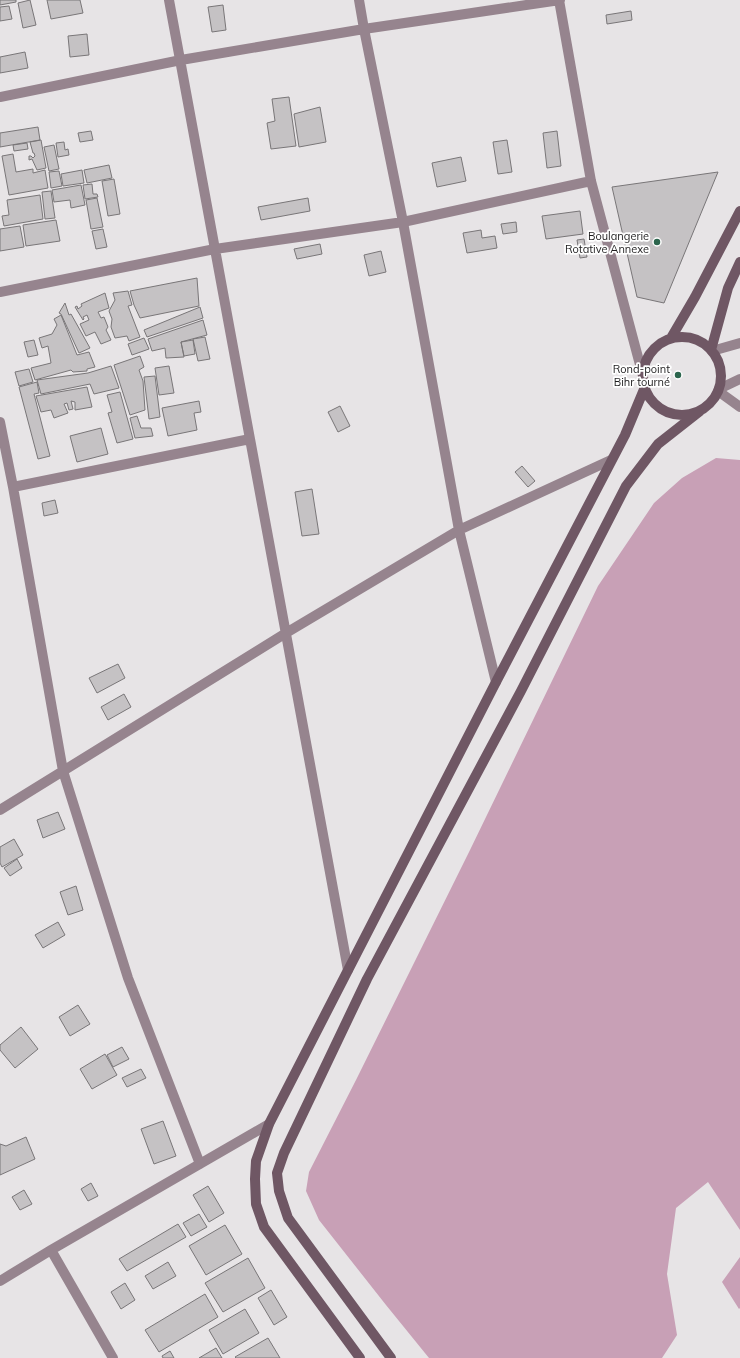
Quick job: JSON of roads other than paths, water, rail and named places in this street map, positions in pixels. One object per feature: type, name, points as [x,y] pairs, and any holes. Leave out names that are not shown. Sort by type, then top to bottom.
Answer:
[{"type":"main road","points":[[671,338],[695,297],[740,211]]},
{"type":"main road","points":[[712,350],[728,288],[740,262]]},
{"type":"main road","points":[[390,1358],[288,1218],[279,1191],[278,1173],[284,1153],[367,979],[521,691],[626,486],[658,444],[707,406],[718,390],[721,380],[721,369],[712,350],[697,340],[680,337],[671,338],[660,344],[651,352],[645,364],[643,376],[645,387],[650,398],[657,406],[667,412],[683,415],[700,411]]},
{"type":"main road","points":[[360,1358],[264,1227],[256,1204],[256,1161],[269,1124],[496,682],[625,435],[645,387]]},
{"type":"street","points":[[170,0],[348,970]]},
{"type":"street","points":[[359,0],[403,222],[459,530],[496,682]]},
{"type":"street","points":[[0,97],[181,60],[364,29],[559,0],[591,181],[643,376]]},
{"type":"street","points":[[0,292],[216,250],[403,222],[591,181]]},
{"type":"street","points":[[712,350],[740,344]]},
{"type":"street","points":[[740,379],[718,390],[740,407]]},
{"type":"street","points":[[0,422],[13,486],[63,770],[128,978],[200,1164]]},
{"type":"street","points":[[13,486],[250,439]]},
{"type":"street","points":[[0,810],[286,633],[459,530],[611,460]]},
{"type":"street","points":[[0,1281],[269,1124]]},
{"type":"street","points":[[51,1250],[113,1358]]},
{"type":"place","name":"Boulangerie Rotative Annexe","points":[[657,242]]},
{"type":"place","name":"Rond-point Bihr tourné","points":[[678,375]]}]
